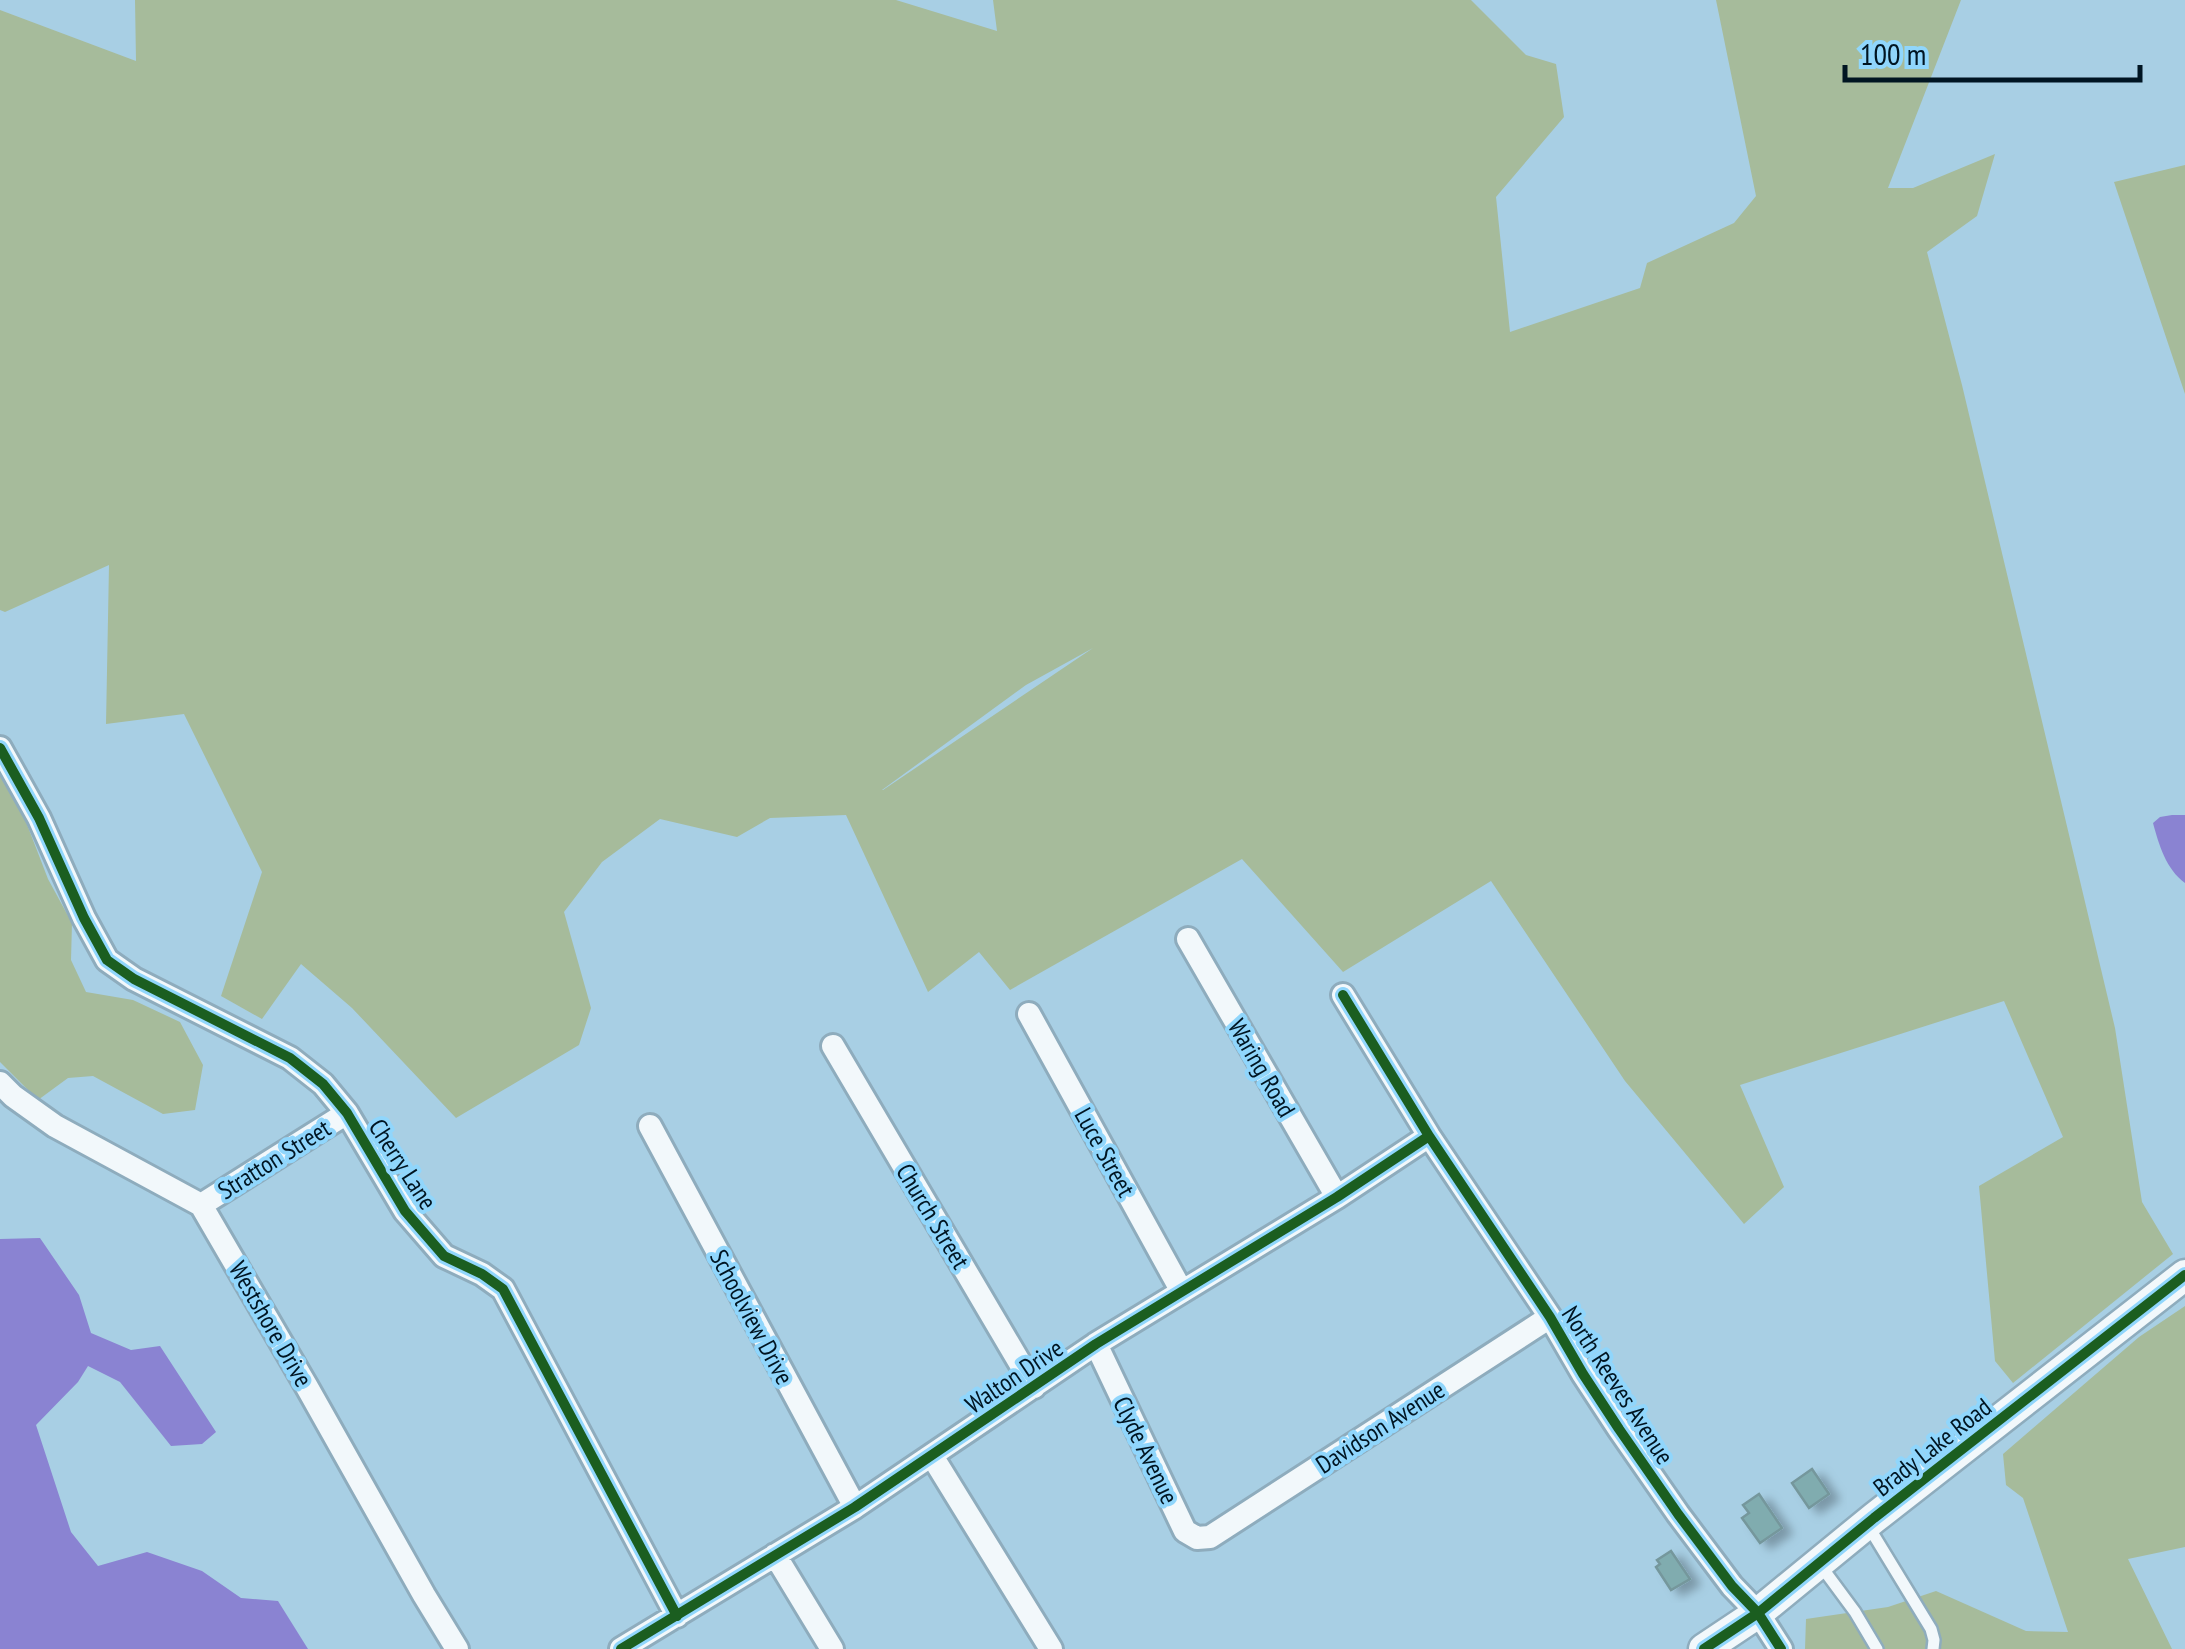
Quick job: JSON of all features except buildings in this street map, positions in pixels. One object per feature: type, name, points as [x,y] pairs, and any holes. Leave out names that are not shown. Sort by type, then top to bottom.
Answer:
[{"type":"street","name":"Cherry Lane","points":[[0,748],[40,818],[107,960],[134,979],[290,1058],[323,1084],[347,1114],[405,1211],[444,1256],[503,1289],[677,1616]]},
{"type":"street","name":"Waring Road","points":[[1188,940],[1336,1197]]},
{"type":"street","name":"North Reeves Avenue","points":[[1343,995],[1428,1136],[1550,1317],[1583,1374],[1678,1514],[1732,1586],[1758,1613],[1781,1649]]},
{"type":"street","name":"Luce Street","points":[[1028,1014],[1181,1290]]},
{"type":"street","name":"Church Street","points":[[833,1046],[1034,1386]]},
{"type":"street","points":[[0,1082],[56,1126],[201,1205]]},
{"type":"street","name":"Stratton Street","points":[[201,1205],[347,1114]]},
{"type":"street","name":"Schoolview Drive","points":[[650,1126],[855,1507]]},
{"type":"street","name":"Walton Drive","points":[[621,1649],[646,1642],[677,1616],[855,1507],[1096,1344],[1428,1136]]},
{"type":"street","name":"Westshore Drive","points":[[201,1205],[457,1649]]},
{"type":"street","name":"Brady Lake Road","points":[[1704,1649],[1758,1613],[2185,1275]]},
{"type":"street","name":"Davidson Avenue","points":[[1210,1537],[1550,1317]]},
{"type":"street","name":"Clyde Avenue","points":[[1096,1344],[1185,1530],[1197,1538],[1210,1537]]},
{"type":"street","points":[[932,1456],[1051,1649]]},
{"type":"street","points":[[776,1556],[832,1649]]},
{"type":"lane","points":[[1867,1524],[1931,1629],[1933,1649]]},
{"type":"lane","points":[[1819,1564],[1840,1589],[1877,1649]]},
{"type":"green space","points":[[135,0],[896,0],[997,31],[993,0],[1471,0],[1526,55],[1556,64],[1564,117],[1496,197],[1510,332],[1640,288],[1647,263],[1734,223],[1756,196],[1716,0],[1961,0],[1888,188],[1913,188],[1995,154],[1977,216],[1927,252],[2115,1028],[2142,1202],[2173,1254],[2013,1383],[1995,1361],[1979,1186],[2063,1137],[2004,1001],[1740,1085],[1784,1187],[1744,1224],[1625,1081],[1491,881],[1343,972],[1242,859],[1010,990],[979,952],[928,992],[846,815],[770,818],[737,837],[660,819],[602,862],[564,912],[591,1008],[579,1045],[456,1118],[352,1008],[301,964],[262,1019],[221,996],[262,872],[184,714],[106,724],[109,565],[5,612],[0,610],[0,10],[136,61]],"holes":[[[1093,648],[882,790],[1026,685]]]},
{"type":"green space","points":[[2185,165],[2185,394],[2114,182]]},
{"type":"green space","points":[[0,768],[18,801],[48,879],[72,923],[71,960],[86,992],[133,1000],[180,1022],[203,1065],[195,1110],[163,1114],[93,1076],[68,1078],[38,1100],[0,1062]]},
{"type":"green space","points":[[2185,1306],[2185,1547],[2128,1559],[2172,1649],[1805,1649],[1806,1619],[1888,1607],[1936,1591],[2026,1631],[2068,1632],[2023,1498],[2006,1485],[2003,1454],[2139,1337]]},
{"type":"shaded area","points":[[2172,815],[2185,815],[2185,883],[2168,864],[2153,823]]},
{"type":"shaded area","points":[[40,1238],[79,1295],[91,1333],[131,1350],[160,1346],[216,1432],[202,1444],[171,1446],[120,1382],[88,1366],[78,1382],[36,1425],[71,1532],[98,1566],[147,1552],[202,1571],[241,1598],[278,1601],[308,1649],[0,1649],[0,1239]]},
{"type":"cycle path","points":[[0,748],[39,818],[107,960],[134,979],[290,1058],[323,1084],[347,1113],[405,1211],[444,1256],[503,1289],[677,1616]]},
{"type":"cycle path","points":[[1343,995],[1429,1136],[1550,1317],[1619,1429],[1781,1649]]},
{"type":"cycle path","points":[[621,1649],[855,1507],[1096,1344],[1429,1136]]},
{"type":"cycle path","points":[[1704,1649],[1758,1613],[2185,1275]]}]
